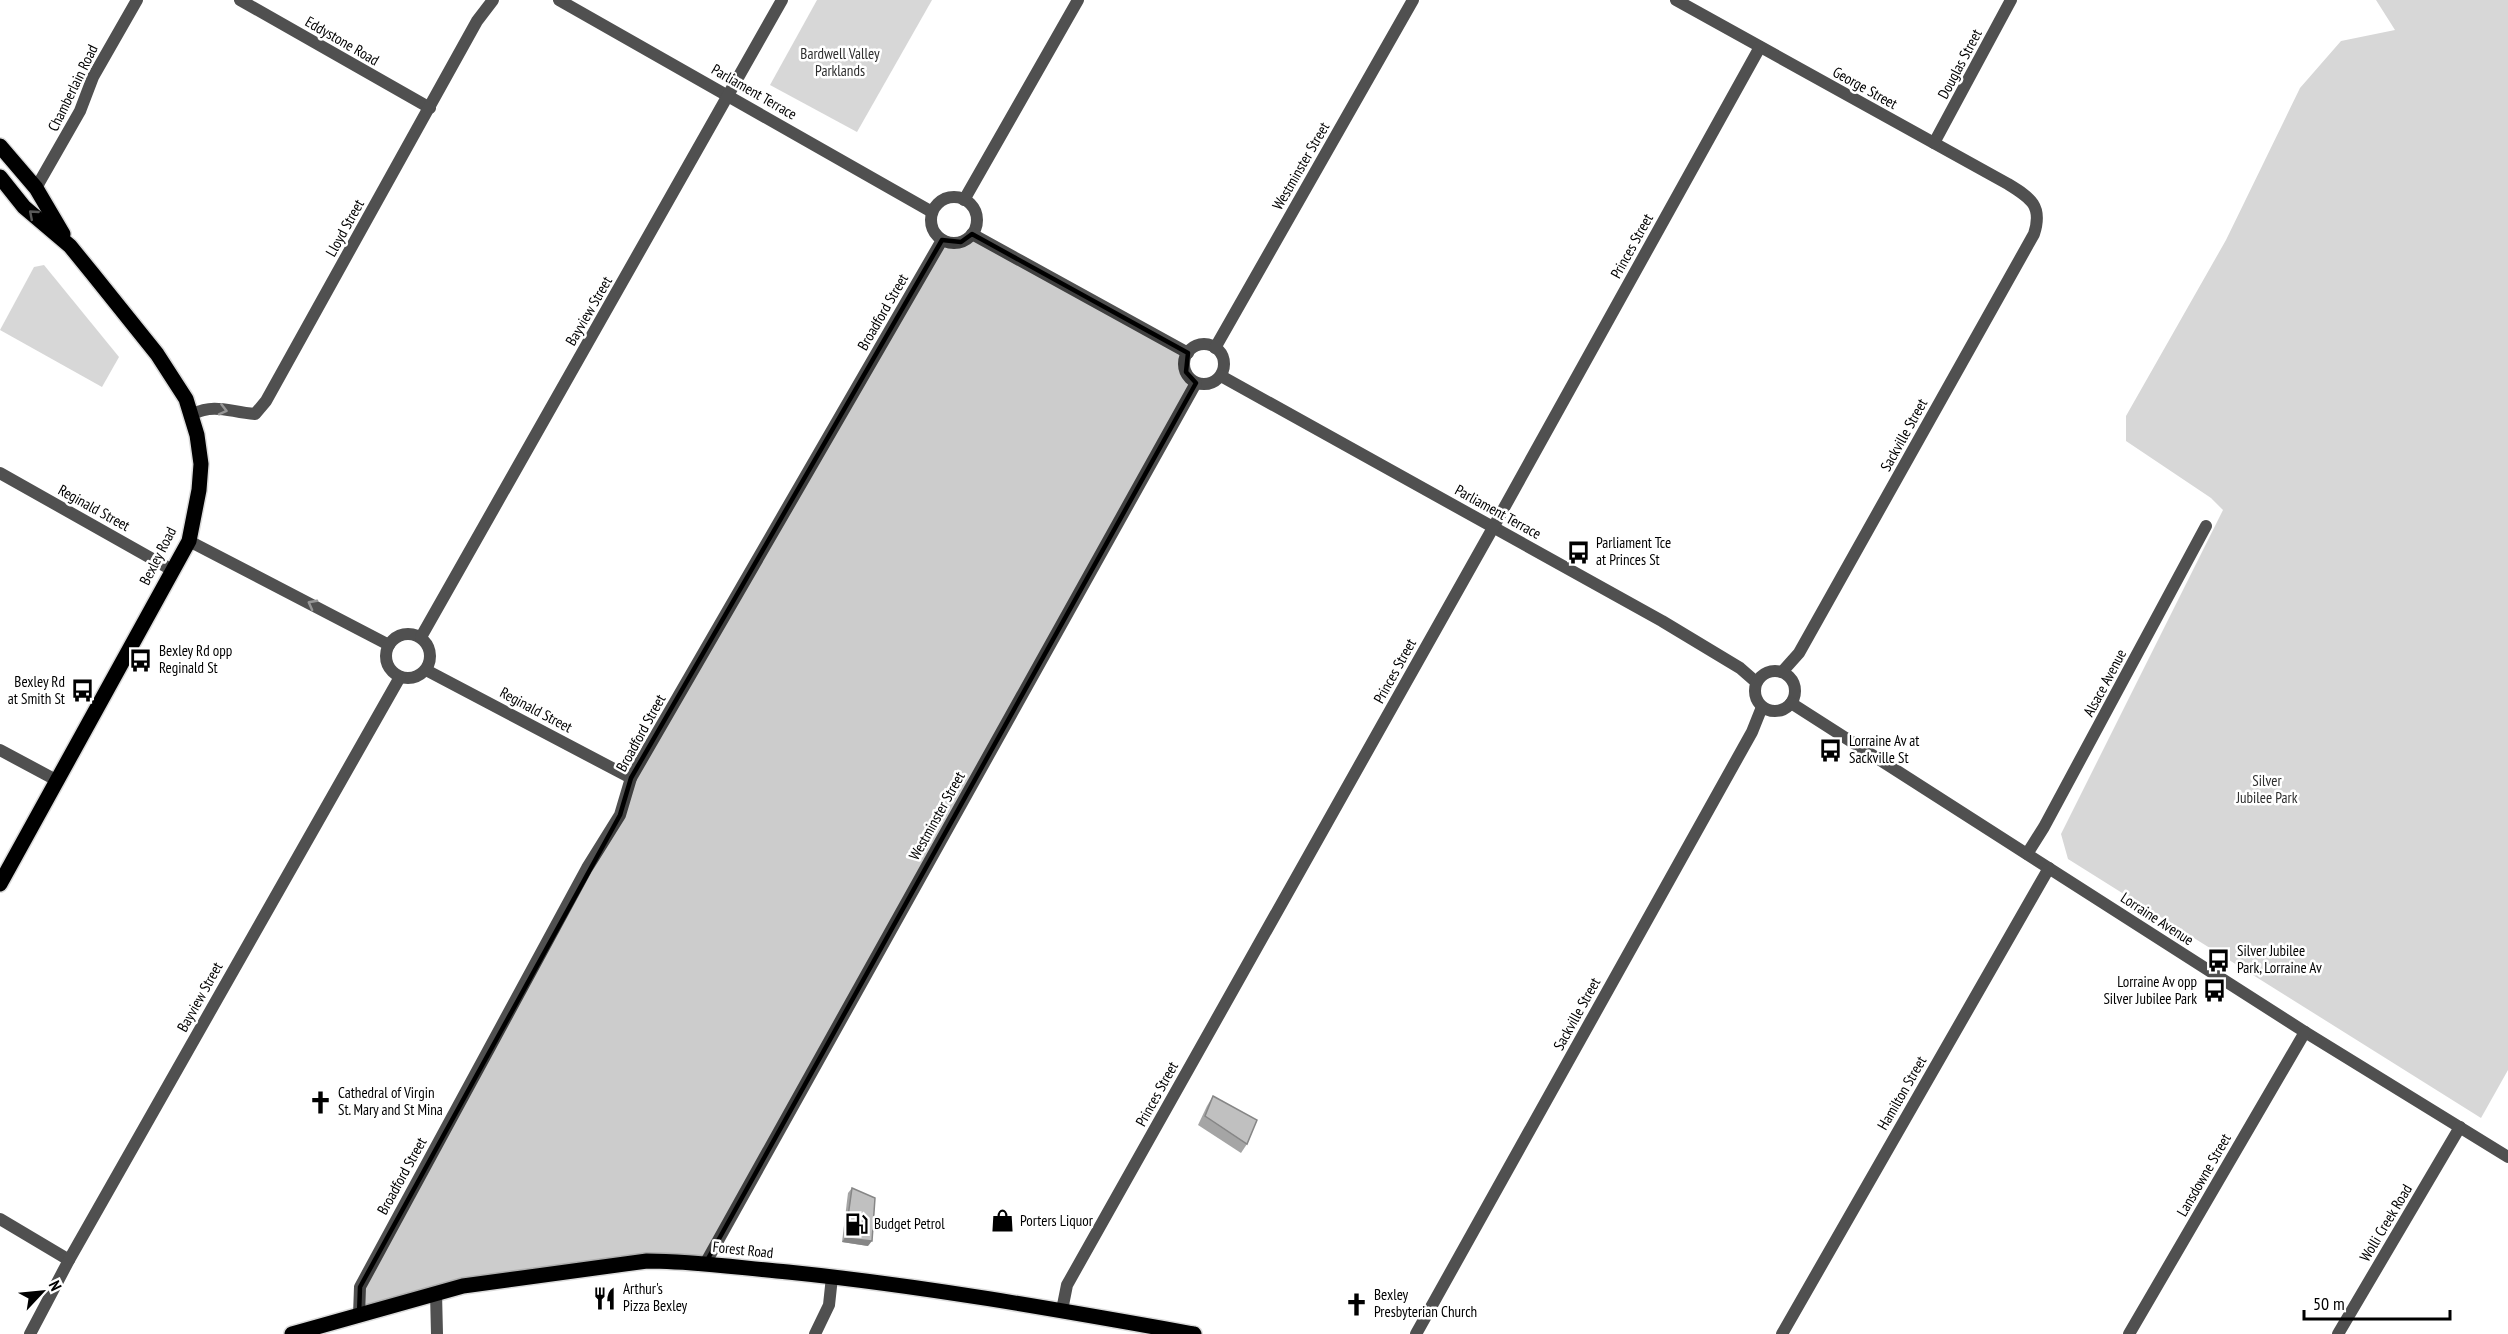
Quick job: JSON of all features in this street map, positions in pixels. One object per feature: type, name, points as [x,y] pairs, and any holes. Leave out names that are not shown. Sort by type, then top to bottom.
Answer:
[{"type":"main road","name":"Bexley Road","points":[[0,146],[36,188],[70,246],[169,370],[192,414],[201,464],[199,490],[189,541],[0,884]]},
{"type":"main road","name":"Bexley Road","points":[[0,177],[24,207],[70,246]]},
{"type":"main road","name":"Forest Road","points":[[292,1334],[436,1293],[485,1282],[627,1263],[673,1261],[951,1291],[1194,1334]]},
{"type":"street","name":"Chamberlain Road","points":[[36,188],[80,111],[93,76],[137,0]]},
{"type":"street","name":"Eddystone Road","points":[[240,0],[430,108]]},
{"type":"street","name":"Lloyd Street","points":[[192,414],[218,406],[232,412],[255,414],[266,401],[477,21],[493,0]]},
{"type":"street","name":"Parliament Terrace","points":[[559,0],[932,212]]},
{"type":"street","name":"Bayview Street","points":[[421,637],[782,0]]},
{"type":"street","points":[[964,200],[1078,0]]},
{"type":"street","name":"Westminster Street","points":[[1215,348],[1413,0]]},
{"type":"street","name":"George Street","points":[[1676,0],[2028,196],[2036,208]]},
{"type":"street","name":"Douglas Street","points":[[1934,143],[2011,0]]},
{"type":"street","name":"Princes Street","points":[[1062,1310],[1066,1285],[1494,526],[1760,47]]},
{"type":"street","points":[[954,197],[964,200],[976,213],[977,221],[972,234],[961,242],[953,243],[942,240],[934,231],[932,212],[936,205],[954,197]]},
{"type":"street","name":"Sackville Street","points":[[1782,672],[1799,653],[2034,234],[2038,222],[2036,208]]},
{"type":"street","points":[[972,234],[1188,353]]},
{"type":"street","name":"Broadford Street","points":[[359,1315],[360,1287],[587,868],[620,815],[631,778],[942,240]]},
{"type":"street","points":[[1202,344],[1215,348],[1224,360],[1221,376],[1211,384],[1196,383],[1184,366],[1188,353],[1202,344]]},
{"type":"street","name":"Parliament Terrace","points":[[1221,376],[1494,526],[1671,627],[1740,668],[1756,682]]},
{"type":"street","name":"Westminster Street","points":[[705,1264],[1196,383]]},
{"type":"street","name":"Reginald Street","points":[[0,472],[172,570]]},
{"type":"street","name":"Alsace Avenue","points":[[2027,854],[2044,828],[2206,526]]},
{"type":"street","points":[[189,541],[389,645]]},
{"type":"street","points":[[413,634],[421,637],[430,652],[426,670],[410,679],[400,677],[388,665],[386,657],[389,645],[400,635],[413,634]]},
{"type":"street","name":"Reginald Street","points":[[426,670],[631,778]]},
{"type":"street","points":[[1782,672],[1791,679],[1794,685],[1794,697],[1791,703],[1781,710],[1774,711],[1762,707],[1755,696],[1756,682],[1764,673],[1782,672]]},
{"type":"street","name":"Bayview Street","points":[[30,1334],[69,1260],[400,677]]},
{"type":"street","name":"Lorraine Avenue","points":[[1791,703],[2306,1032],[2508,1157]]},
{"type":"street","name":"Sackville Street","points":[[1416,1334],[1752,732],[1762,707]]},
{"type":"street","points":[[0,750],[56,780]]},
{"type":"street","name":"Hamilton Street","points":[[1782,1334],[2049,868]]},
{"type":"street","name":"Lansdowne Street","points":[[2129,1334],[2306,1032]]},
{"type":"street","name":"Wolli Creek Road","points":[[2338,1334],[2460,1127]]},
{"type":"street","points":[[0,1219],[69,1260]]},
{"type":"street","points":[[815,1334],[829,1305],[832,1277]]},
{"type":"street","points":[[436,1293],[437,1334]]},
{"type":"highlighted area","points":[[972,234],[1188,353],[1186,372],[1196,383],[705,1264],[627,1263],[436,1293],[359,1315],[360,1287],[620,815],[631,778],[942,240],[961,242]]},
{"type":"green space","name":"Bardwell Valley Parklands","points":[[817,0],[932,0],[857,132],[770,85]]},
{"type":"green space","name":"Silver Jubilee Park","points":[[2376,0],[2508,0],[2508,1070],[2481,1118],[2068,859],[2061,834],[2223,510],[2211,498],[2126,441],[2126,416],[2226,240],[2300,88],[2341,41],[2395,30]]},
{"type":"green space","points":[[44,265],[119,357],[102,387],[0,330],[34,267]]},
{"type":"building","points":[[1213,1096],[1257,1120],[1247,1144],[1205,1116]]},
{"type":"building","points":[[852,1188],[875,1198],[872,1241],[845,1238]]},
{"type":"place","name":"Parliament Tce at Princes St","points":[[1578,552]]},
{"type":"place","name":"Bexley Rd opp Reginald St","points":[[141,660]]},
{"type":"place","name":"Bexley Rd at Smith St","points":[[83,691]]},
{"type":"place","name":"Lorraine Av at Sackville St","points":[[1831,750]]},
{"type":"place","name":"Silver Jubilee Park, Lorraine Av","points":[[2219,960]]},
{"type":"place","name":"Lorraine Av opp Silver Jubilee Park","points":[[2215,991]]},
{"type":"place","name":"Cathedral of Virgin St. Mary and St Mina","points":[[320,1102]]},
{"type":"place","name":"Porters Liquor","points":[[1002,1221]]},
{"type":"place","name":"Budget Petrol","points":[[856,1224]]},
{"type":"place","name":"Arthur's Pizza Bexley","points":[[605,1298]]},
{"type":"place","name":"Bexley Presbyterian Church","points":[[1356,1304]]}]
